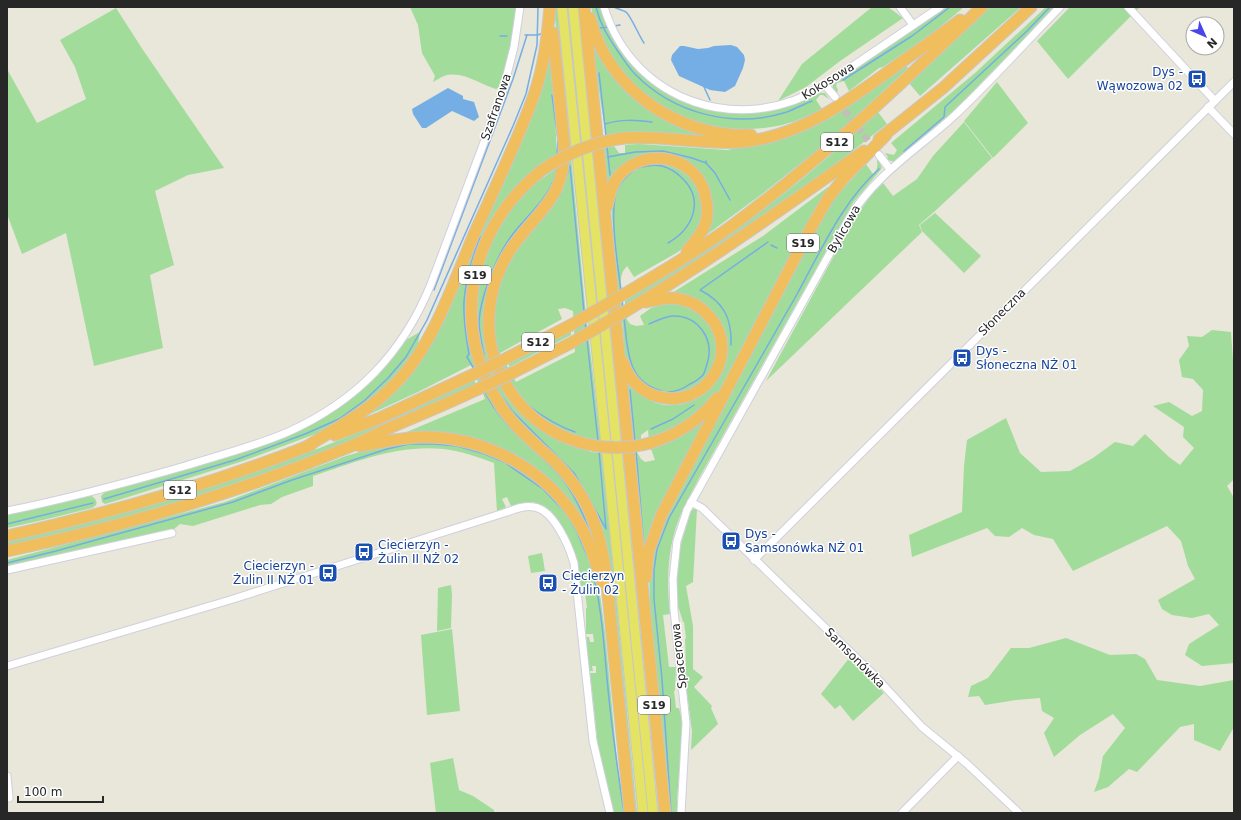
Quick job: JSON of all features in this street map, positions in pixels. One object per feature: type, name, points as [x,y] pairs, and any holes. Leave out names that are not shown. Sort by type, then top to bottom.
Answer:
[{"type":"highway","points":[[550,7],[564,143],[564,159],[562,173],[550,201],[514,245],[500,269],[494,285],[490,302],[489,331],[492,351],[499,372],[507,388],[529,415],[546,427],[563,436],[582,443],[615,448],[633,447],[650,443],[678,432],[703,414],[722,391],[740,364]]},
{"type":"highway","points":[[306,447],[377,402],[408,369],[426,342],[448,296],[533,98],[546,52],[550,7]]},
{"type":"highway","points":[[586,7],[598,40],[612,66],[634,92],[660,111],[679,121],[717,132],[748,135],[787,132],[808,124],[833,110],[877,80],[977,7]]},
{"type":"highway","points":[[586,7],[605,221],[645,614]]},
{"type":"highway","name":"S12","points":[[7,536],[53,526],[142,502],[231,474],[306,447],[380,418],[505,359],[571,324],[626,293],[732,225],[810,165],[982,7]]},
{"type":"highway","name":"S12","points":[[7,551],[65,539],[165,511],[272,476],[350,447],[387,429],[444,406],[571,343],[639,304],[756,228],[886,135],[943,88],[1031,7]]},
{"type":"highway","name":"S19","points":[[630,813],[603,549],[597,527],[579,491],[569,478],[519,428],[499,404],[490,388],[481,366],[473,331],[472,304],[474,281],[486,240],[507,205],[526,184],[542,170],[562,157],[582,148],[602,142],[624,138],[652,137],[711,142],[737,142],[769,138],[787,132]]},
{"type":"highway","name":"S19","points":[[665,813],[645,614],[648,553],[661,516],[808,233],[828,198],[844,178],[886,135]]},
{"type":"highway","points":[[605,221],[611,189],[616,179],[629,167],[636,163],[654,158],[669,159],[685,166],[696,176],[702,185],[706,195],[707,212],[705,224],[700,234],[679,260]]},
{"type":"highway","points":[[618,347],[626,370],[634,382],[647,392],[662,398],[679,398],[695,393],[706,385],[716,371],[721,357],[722,344],[714,321],[702,309],[688,301],[673,298],[639,304]]},
{"type":"highway","points":[[350,447],[404,438],[438,437],[457,440],[496,451],[527,468],[543,480],[559,496],[577,521],[593,555],[609,604]]},
{"type":"main road","points":[[562,7],[643,813]]},
{"type":"main road","points":[[573,7],[653,813]]},
{"type":"street","name":"Szafranowa","points":[[7,511],[103,489],[244,448],[287,432],[312,420],[335,406],[357,389],[380,367],[397,347],[411,326],[427,294],[506,82],[514,46],[520,7]]},
{"type":"street","name":"Kokosowa","points":[[604,7],[609,22],[618,40],[639,67],[665,88],[694,102],[726,109],[745,110],[764,109],[797,100],[825,85],[940,7]]},
{"type":"street","points":[[900,7],[913,25]]},
{"type":"street","name":"Bylicowa","points":[[691,502],[850,216],[867,192],[890,169],[957,113],[1060,7]]},
{"type":"street","points":[[1128,7],[1215,101]]},
{"type":"street","name":"Słoneczna","points":[[754,560],[1100,213],[1234,82]]},
{"type":"street","points":[[825,85],[834,97]]},
{"type":"street","points":[[1208,107],[1234,134]]},
{"type":"street","points":[[880,155],[890,169]]},
{"type":"street","name":"Samsonówka","points":[[691,502],[702,508],[874,676],[922,727],[958,756],[1019,813]]},
{"type":"street","name":"Spacerowa","points":[[681,813],[686,723],[674,610],[673,579],[677,541],[691,502]]},
{"type":"street","points":[[7,666],[230,600],[507,512],[526,507],[536,507],[546,512],[558,527],[568,546],[574,563],[593,741],[610,813]]},
{"type":"street","points":[[7,570],[172,533]]},
{"type":"street","points":[[902,813],[958,756]]},
{"type":"street","points":[[7,776],[10,798]]},
{"type":"green space","points":[[410,7],[517,7],[513,36],[501,86],[496,89],[465,76],[458,75],[444,76],[433,82],[435,76],[422,53],[418,25]]},
{"type":"green space","points":[[554,7],[557,7],[585,305],[601,444],[571,436],[539,418],[510,385],[496,355],[492,319],[502,273],[515,250],[547,212],[567,140]],"holes":[[[565,308],[573,311],[575,352],[516,382],[500,353],[562,319],[558,309]]]},
{"type":"green space","points":[[566,7],[569,7],[650,813],[646,813]]},
{"type":"green space","points":[[591,7],[600,7],[604,20],[614,38],[622,50],[642,73],[661,88],[681,100],[702,108],[725,113],[748,114],[772,111],[796,104],[820,93],[825,93],[829,99],[823,95],[820,95],[816,100],[822,109],[789,123],[763,128],[736,129],[710,126],[671,113],[634,84],[618,67],[603,44]]},
{"type":"green space","points":[[872,7],[888,7],[903,18],[840,61],[806,87],[778,101],[802,64]]},
{"type":"green space","points":[[947,7],[964,7],[934,32],[883,67],[879,68],[849,91],[844,81],[837,83],[837,93],[835,90],[833,91],[833,84],[835,81]]},
{"type":"green space","points":[[990,7],[1021,7],[920,96],[909,83]]},
{"type":"green space","points":[[1046,7],[1055,7],[956,109],[894,162],[886,159],[888,157],[885,153],[894,155],[897,150],[891,143],[975,73]]},
{"type":"green space","points":[[1070,7],[1140,7],[1068,79],[1037,41]]},
{"type":"green space","points":[[116,8],[224,168],[188,175],[155,191],[174,265],[150,275],[163,348],[94,366],[66,233],[22,254],[7,214],[7,69],[37,123],[86,99],[75,67],[60,40]]},
{"type":"green space","points":[[590,32],[622,86],[637,101],[655,114],[721,137],[634,132],[606,136]]},
{"type":"green space","points":[[551,43],[557,155],[480,244],[474,260],[468,291],[467,306],[484,386],[490,400],[505,421],[562,475],[580,500],[600,555],[581,522],[508,453],[402,434],[485,399],[471,365],[368,415],[366,413],[424,351]]},
{"type":"green space","points":[[906,65],[908,68],[829,141],[762,194],[705,236],[710,221],[712,203],[709,189],[703,178],[649,154],[607,188],[602,148],[614,146],[619,153],[625,153],[625,145],[639,144],[727,150],[782,139],[806,130],[834,116]]},
{"type":"green space","points":[[997,82],[1028,123],[993,158],[964,121]]},
{"type":"green space","points":[[878,112],[887,124],[833,166],[740,232],[625,305],[625,301],[741,226],[816,167]]},
{"type":"green space","points":[[964,122],[992,158],[919,225],[922,232],[766,381],[854,219],[872,194],[883,183],[893,196],[917,179],[933,156]]},
{"type":"green space","points":[[877,157],[882,168],[853,203],[699,478],[685,505],[676,527],[669,564],[668,594],[670,614],[663,615],[669,667],[676,667],[674,691],[676,708],[679,708],[683,730],[677,799],[678,813],[669,813],[650,609],[649,567],[662,525],[825,212],[836,196],[866,164],[873,174],[875,172]]},
{"type":"green space","points":[[650,163],[673,165],[684,172],[694,181],[702,199],[703,217],[690,242],[678,252],[634,277],[627,266],[623,271],[620,285],[623,307],[630,324],[636,326],[644,325],[640,316],[651,308],[674,303],[682,304],[703,314],[714,331],[718,355],[711,372],[697,387],[679,395],[649,390],[629,369],[624,353],[623,327],[617,287],[611,203],[618,182],[629,171]]},
{"type":"green space","points":[[560,166],[555,185],[512,242],[486,303],[508,394],[581,448],[591,452],[602,453],[637,813],[634,813],[596,515],[512,416],[497,393],[481,354],[476,300],[480,270],[490,243],[508,211],[534,184]]},
{"type":"green space","points":[[828,187],[830,190],[718,393],[702,412],[649,441],[648,430],[641,435],[641,442],[631,444],[626,384],[654,402],[671,405],[680,404],[689,402],[705,394],[717,381],[721,370],[724,350],[723,332],[672,293],[763,236]]},
{"type":"green space","points":[[935,213],[981,256],[964,273],[922,231],[920,225]]},
{"type":"green space","points":[[1212,330],[1231,332],[1234,376],[1234,479],[1227,486],[1234,498],[1234,663],[1202,666],[1185,655],[1189,644],[1219,625],[1209,614],[1192,618],[1172,615],[1162,609],[1158,600],[1195,579],[1188,566],[1181,541],[1167,526],[1073,571],[1053,539],[1034,535],[1022,528],[1009,537],[995,536],[987,528],[912,557],[909,535],[962,512],[967,440],[1006,418],[1020,453],[1041,472],[1070,471],[1093,458],[1115,442],[1133,446],[1145,434],[1169,457],[1180,465],[1194,448],[1183,437],[1184,427],[1153,406],[1169,402],[1192,416],[1202,411],[1203,390],[1193,379],[1182,377],[1179,360],[1189,346],[1187,336],[1202,337]]},
{"type":"green space","points":[[571,331],[571,335],[509,367],[509,364]]},
{"type":"green space","points":[[420,332],[417,351],[385,389],[343,421],[318,433],[243,461],[112,502],[105,504],[102,502],[101,496],[106,491],[196,467],[272,442],[339,407],[355,396],[377,376],[404,341]]},
{"type":"green space","points":[[474,380],[476,384],[366,434],[290,464],[130,516],[7,546],[7,542],[145,507],[281,463],[422,405]]},
{"type":"green space","points":[[710,413],[644,561],[633,453],[637,452],[641,459],[645,462],[655,460],[651,449],[668,443],[683,435]]},
{"type":"green space","points":[[412,440],[456,442],[508,461],[548,490],[573,521],[594,567],[599,587],[605,633],[618,771],[626,813],[614,813],[598,747],[590,673],[596,673],[596,666],[592,666],[593,671],[589,671],[586,637],[589,637],[590,642],[594,642],[593,634],[586,634],[587,608],[585,591],[583,591],[561,526],[552,512],[544,506],[533,502],[511,506],[507,497],[502,499],[506,507],[497,512],[494,463],[476,456],[444,449],[410,449],[377,455],[313,476],[313,486],[282,497],[271,504],[260,505],[193,526],[180,524],[174,529],[7,567],[7,560],[225,502],[346,456],[384,445]]},
{"type":"green space","points":[[90,495],[96,501],[95,506],[92,508],[7,528],[7,515]]},
{"type":"green space","points":[[695,508],[697,509],[693,582],[686,586],[693,626],[693,669],[703,677],[694,687],[712,706],[711,708],[718,724],[691,750],[692,731],[684,671],[686,669],[686,638],[684,622],[679,609],[676,608],[678,554],[691,511]]},
{"type":"green space","points":[[542,553],[545,571],[531,573],[528,556]]},
{"type":"green space","points":[[451,585],[451,628],[437,631],[438,588]]},
{"type":"green space","points":[[452,629],[460,711],[427,715],[421,635]]},
{"type":"green space","points":[[1066,638],[1110,655],[1136,654],[1145,659],[1157,680],[1200,686],[1234,680],[1234,727],[1220,751],[1194,740],[1194,724],[1180,727],[1137,772],[1129,769],[1108,787],[1094,792],[1099,778],[1103,756],[1125,728],[1113,714],[1080,735],[1054,757],[1044,733],[1054,718],[1042,711],[1040,698],[985,705],[979,696],[968,697],[971,686],[988,678],[1011,648],[1029,648]]},
{"type":"green space","points":[[850,657],[884,693],[853,721],[840,705],[835,709],[821,694]]},
{"type":"green space","points":[[453,758],[459,790],[473,796],[494,810],[494,813],[436,813],[430,763]]},
{"type":"water","points":[[731,45],[737,47],[744,55],[745,60],[735,86],[725,92],[710,90],[679,76],[671,60],[672,55],[680,46],[698,49]]},
{"type":"water","points":[[448,88],[463,96],[463,99],[474,102],[479,117],[474,121],[452,111],[426,128],[422,128],[413,114],[412,109]]},
{"type":"waterway","points":[[104,499],[235,460],[305,434],[339,419],[364,401],[388,378],[406,357],[427,320],[526,94],[537,45],[538,7]]},
{"type":"waterway","points":[[596,7],[605,31],[633,72],[651,88],[686,108],[726,118],[746,119],[767,117],[787,112],[812,101]]},
{"type":"waterway","points":[[614,7],[628,14],[644,43]]},
{"type":"waterway","points":[[843,80],[912,36],[950,7]]},
{"type":"waterway","points":[[904,151],[944,117],[945,107],[1027,31],[1050,7]]},
{"type":"waterway","points":[[614,26],[620,25]]},
{"type":"waterway","points":[[598,28],[610,27]]},
{"type":"waterway","points":[[525,35],[541,34]]},
{"type":"waterway","points":[[434,290],[513,79],[527,35]]},
{"type":"waterway","points":[[500,36],[507,36]]},
{"type":"waterway","points":[[599,73],[606,136]]},
{"type":"waterway","points":[[704,87],[710,100]]},
{"type":"waterway","points":[[552,95],[558,140],[557,155]]},
{"type":"waterway","points":[[605,124],[628,120],[652,122]]},
{"type":"waterway","points":[[607,146],[610,175]]},
{"type":"waterway","points":[[608,157],[635,152],[663,151],[706,163]]},
{"type":"waterway","points":[[706,161],[715,173],[730,200]]},
{"type":"waterway","points":[[484,355],[479,322],[482,302],[489,280],[498,258],[508,241],[514,232],[545,197],[551,187],[557,165]]},
{"type":"waterway","points":[[638,168],[656,165],[670,169],[681,177],[693,194],[694,204],[690,221],[677,237],[668,243]]},
{"type":"waterway","points":[[567,175],[569,166]]},
{"type":"waterway","points":[[570,166],[584,312]]},
{"type":"waterway","points":[[671,813],[662,679],[654,599],[654,570],[657,549],[669,518],[796,296],[832,229],[853,197],[879,169]]},
{"type":"waterway","points":[[621,290],[615,238],[615,197],[619,185],[634,170]]},
{"type":"waterway","points":[[550,209],[560,194]]},
{"type":"waterway","points":[[474,369],[467,357],[469,354],[464,321],[464,301],[466,285],[474,253],[480,237]]},
{"type":"waterway","points":[[731,345],[730,327],[725,312],[715,300],[700,290],[768,242]]},
{"type":"waterway","points":[[771,245],[777,248]]},
{"type":"waterway","points":[[622,300],[623,308]]},
{"type":"waterway","points":[[649,324],[672,316],[690,320],[697,324],[702,330],[709,346],[709,355],[703,375],[682,389],[668,392]]},
{"type":"waterway","points":[[624,318],[628,352],[635,372],[641,380],[650,387],[662,391]]},
{"type":"waterway","points":[[585,322],[586,330]]},
{"type":"waterway","points":[[587,339],[598,441]]},
{"type":"waterway","points":[[484,390],[500,416],[551,466],[566,483],[590,531]]},
{"type":"waterway","points":[[630,390],[635,442]]},
{"type":"waterway","points":[[502,397],[512,411],[574,473],[581,485]]},
{"type":"waterway","points":[[651,429],[673,419],[694,405]]},
{"type":"waterway","points":[[529,406],[551,421],[575,432]]},
{"type":"waterway","points":[[7,563],[233,502],[292,480],[387,449],[409,444],[457,446],[485,454],[504,462],[543,489],[566,513]]},
{"type":"waterway","points":[[586,493],[606,529],[599,451]]},
{"type":"waterway","points":[[636,451],[644,547]]},
{"type":"waterway","points":[[7,524],[93,503]]},
{"type":"waterway","points":[[568,516],[577,532],[588,558]]},
{"type":"waterway","points":[[591,565],[598,595],[611,720],[624,813]]},
{"type":"tunnel","points":[[838,102],[876,151]]},
{"type":"place","name":"Dys - Wąwozowa 02","points":[[1197,79]]},
{"type":"place","name":"Dys - Słoneczna NŻ 01","points":[[962,358]]},
{"type":"place","name":"Dys - Samsonówka NŻ 01","points":[[731,541]]},
{"type":"place","name":"Ciecierzyn - Żulin II NŻ 02","points":[[364,552]]},
{"type":"place","name":"Ciecierzyn - Żulin II NŻ 01","points":[[328,573]]},
{"type":"place","name":"Ciecierzyn - Żulin 02","points":[[548,583]]}]
